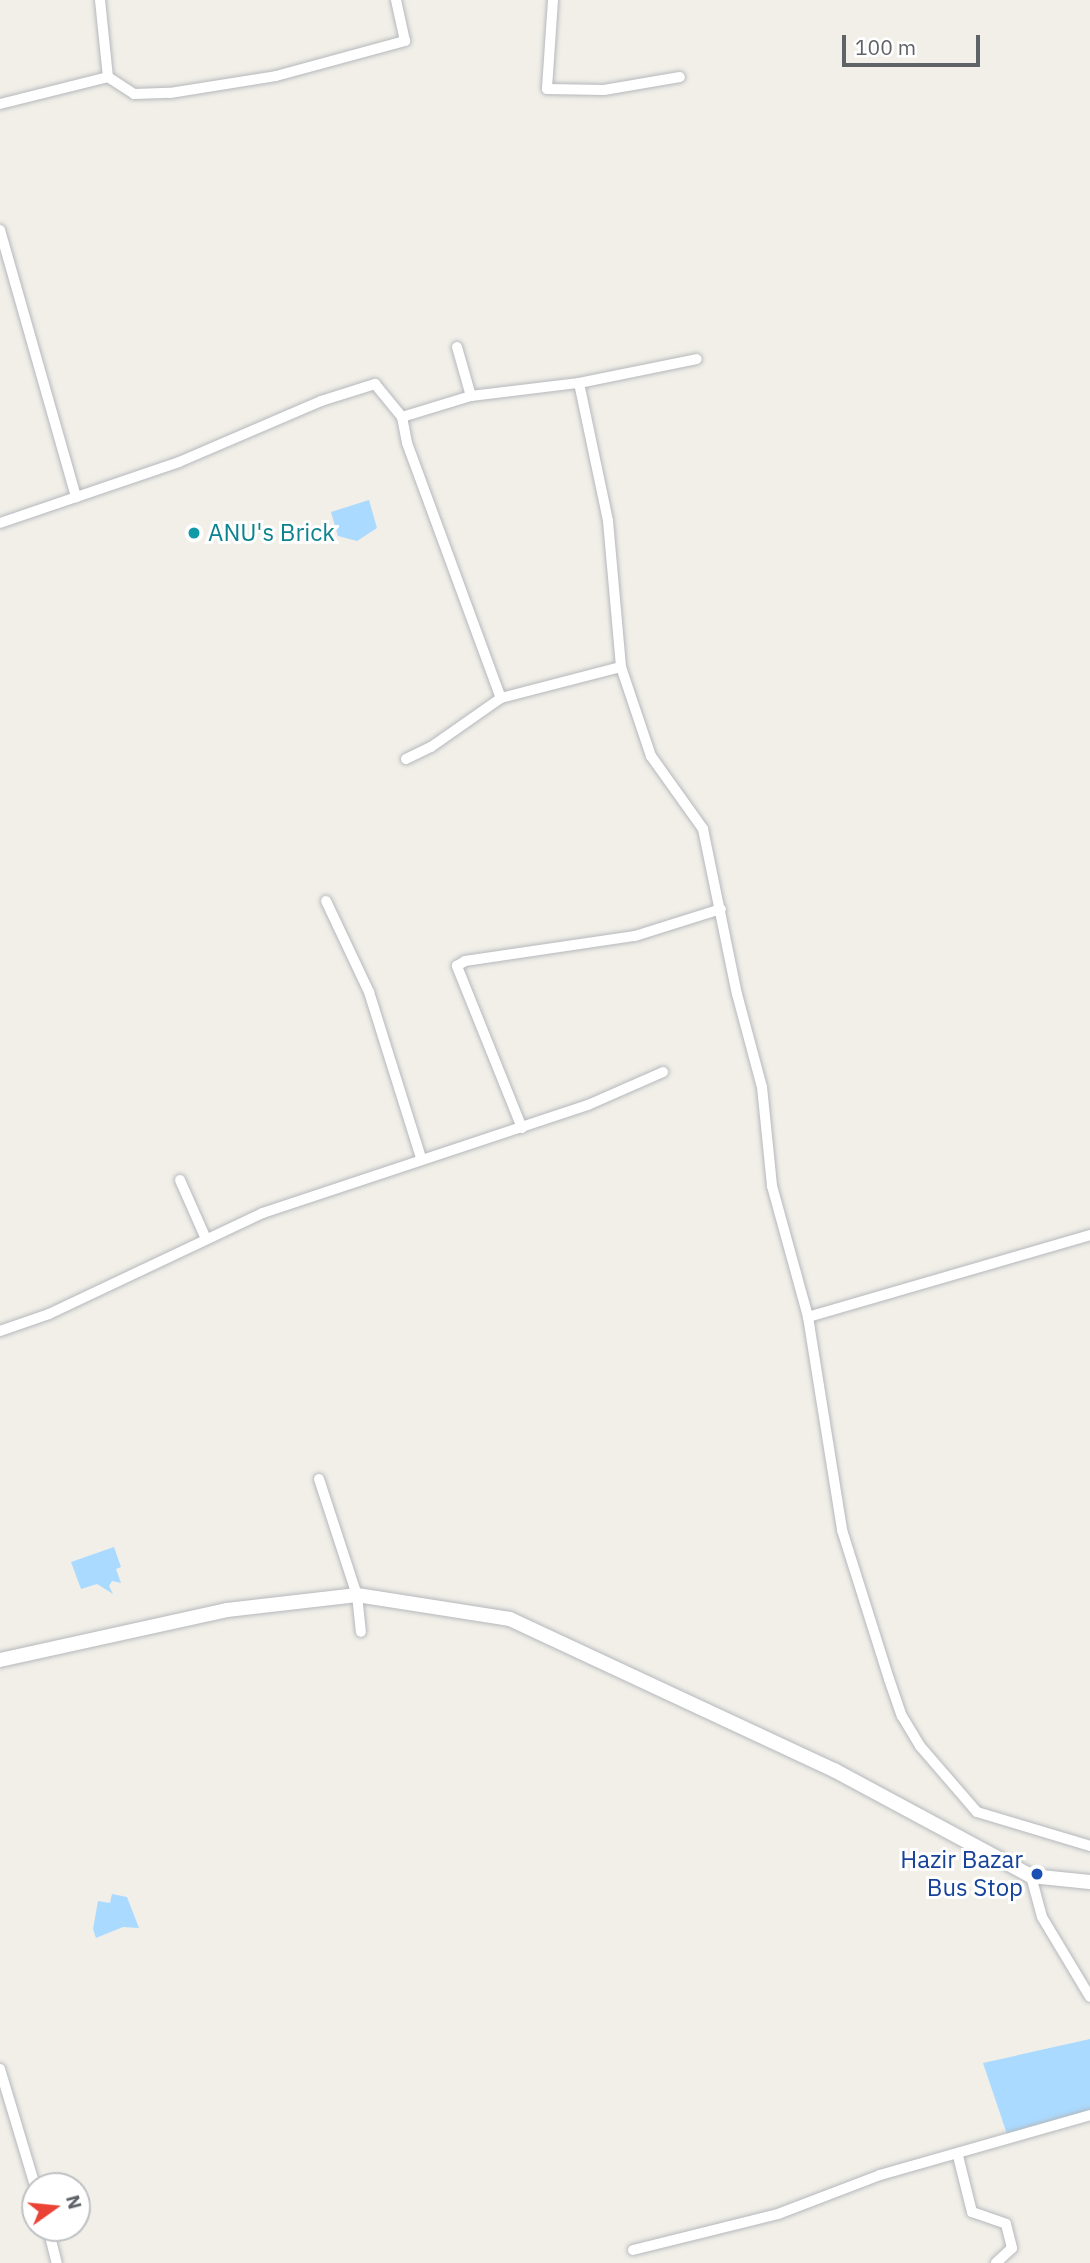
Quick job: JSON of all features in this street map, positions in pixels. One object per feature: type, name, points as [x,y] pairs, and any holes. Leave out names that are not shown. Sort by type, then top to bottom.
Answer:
[{"type":"main road","points":[[0,1660],[227,1610],[357,1595],[510,1619],[834,1770],[1031,1876],[1090,1882]]},
{"type":"street","points":[[100,0],[108,77]]},
{"type":"street","points":[[0,104],[108,77],[134,94],[170,93],[302,69],[405,41],[397,0]]},
{"type":"street","points":[[553,0],[547,89],[604,90],[680,77]]},
{"type":"street","points":[[0,230],[76,497]]},
{"type":"street","points":[[457,347],[471,396]]},
{"type":"street","points":[[402,417],[471,396],[579,383],[697,359]]},
{"type":"street","points":[[579,383],[608,520],[621,667],[651,756],[703,830],[737,994],[762,1087],[772,1186],[808,1317],[842,1530],[902,1716],[920,1746],[977,1812],[1090,1846]]},
{"type":"street","points":[[0,523],[179,462],[321,401],[375,384],[402,417],[407,443],[501,698]]},
{"type":"street","points":[[406,759],[431,747],[501,698],[621,667]]},
{"type":"street","points":[[326,901],[369,992],[421,1158]]},
{"type":"street","points":[[522,1128],[457,966],[464,961],[635,936],[721,909]]},
{"type":"street","points":[[0,1331],[49,1314],[263,1213],[421,1158],[588,1105],[663,1072]]},
{"type":"street","points":[[180,1180],[206,1239]]},
{"type":"street","points":[[808,1317],[1090,1235]]},
{"type":"street","points":[[319,1479],[357,1595],[361,1632]]},
{"type":"street","points":[[1031,1876],[1042,1917],[1090,1997]]},
{"type":"street","points":[[0,2069],[32,2172]]},
{"type":"street","points":[[633,2250],[778,2214],[880,2175],[958,2156],[1090,2115]]},
{"type":"street","points":[[958,2156],[972,2212],[1006,2224],[1012,2248],[996,2263]]},
{"type":"street","points":[[52,2242],[57,2263]]},
{"type":"water","points":[[369,500],[377,528],[357,541],[338,536],[331,512]]},
{"type":"water","points":[[114,1547],[121,1567],[116,1569],[121,1583],[112,1581],[109,1586],[113,1594],[97,1584],[81,1589],[71,1562]]},
{"type":"water","points":[[112,1894],[127,1897],[139,1928],[123,1927],[96,1938],[93,1929],[98,1901],[110,1903]]},
{"type":"water","points":[[1090,2039],[1090,2111],[1009,2140],[983,2063]]},
{"type":"place","name":"ANU's Brick","points":[[194,533]]},
{"type":"place","name":"Hazir Bazar Bus Stop","points":[[1037,1874]]}]
